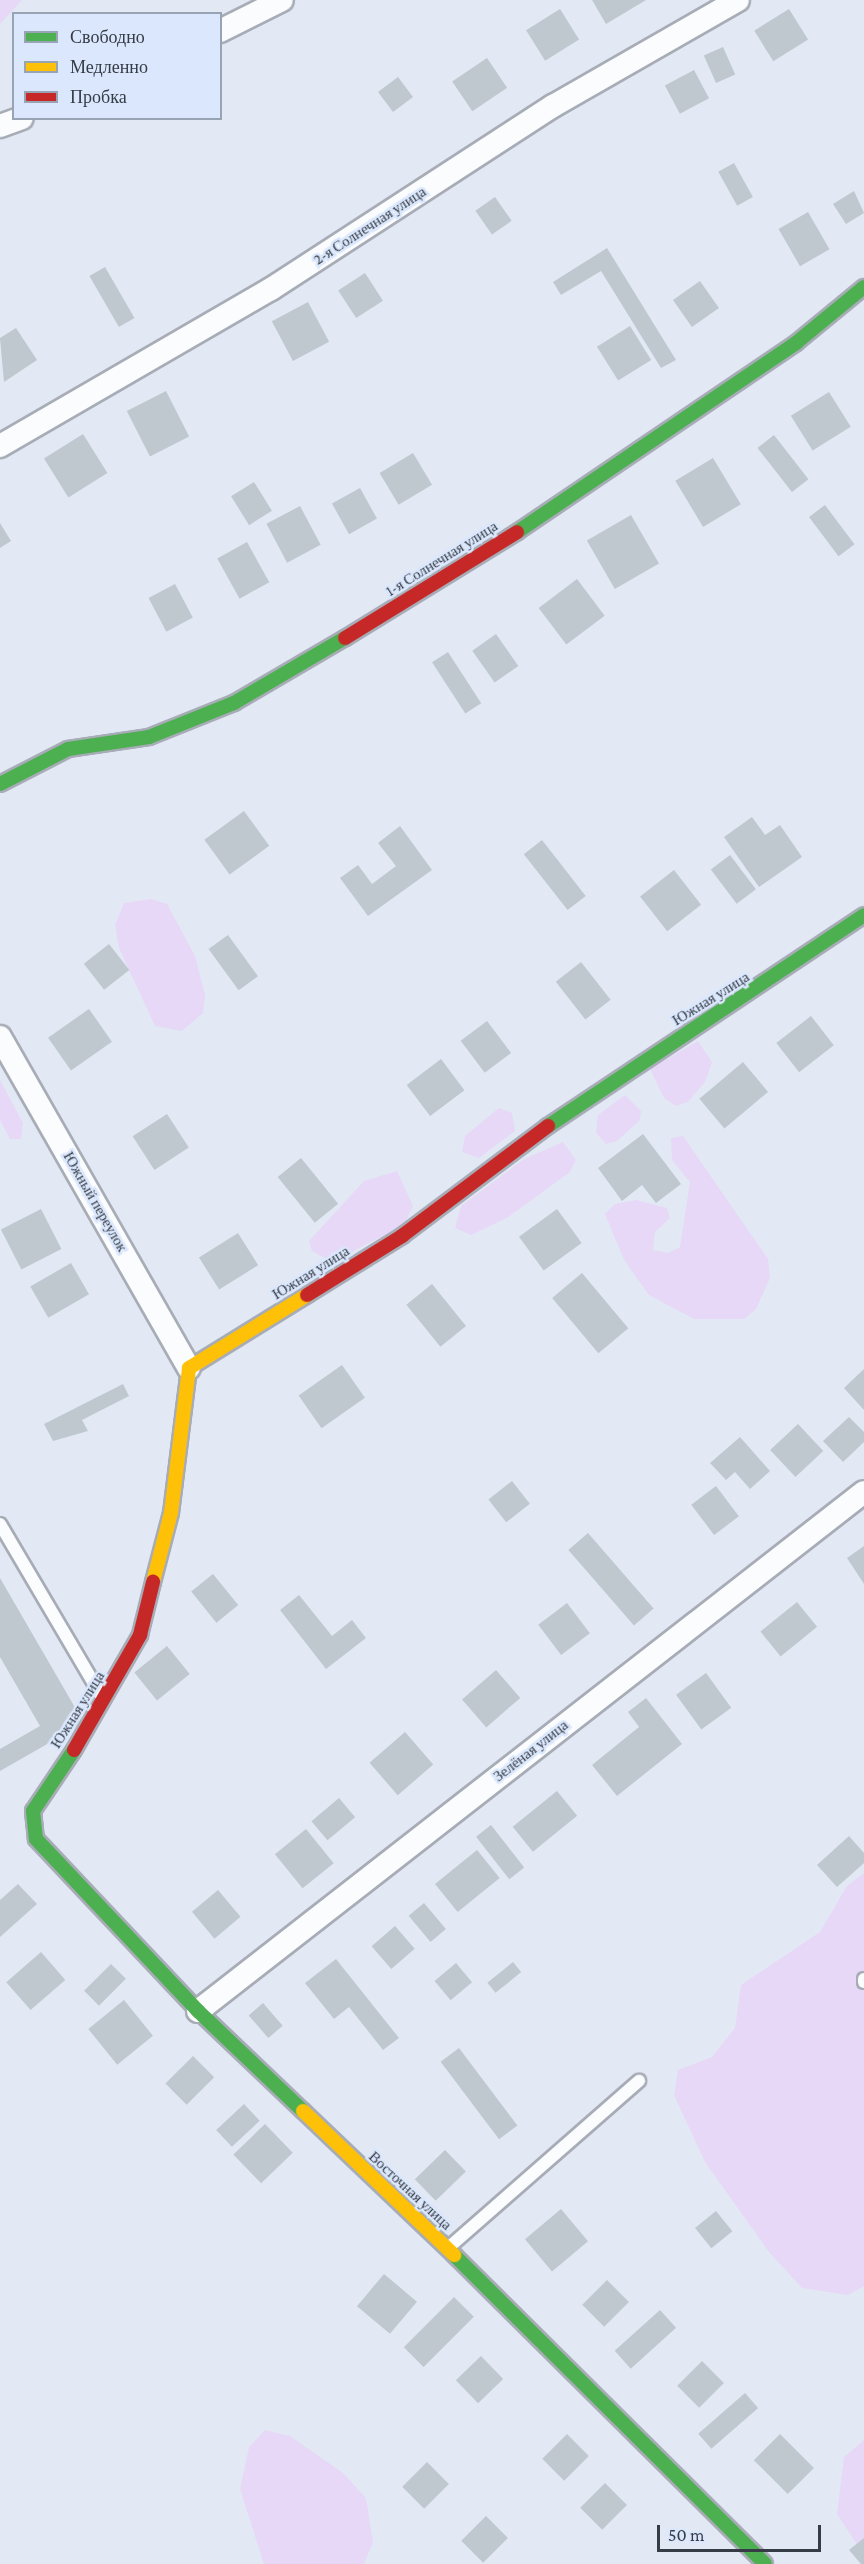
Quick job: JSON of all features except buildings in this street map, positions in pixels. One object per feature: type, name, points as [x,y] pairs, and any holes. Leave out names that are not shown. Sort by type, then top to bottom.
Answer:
[{"type":"street","points":[[222,30],[282,0]]},
{"type":"street","name":"2-я Солнечная улица","points":[[0,446],[271,289],[552,106],[738,0]]},
{"type":"street","points":[[0,126],[16,120]]},
{"type":"street","name":"1-я Солнечная улица","points":[[0,784],[68,749],[149,737],[234,703],[460,570],[796,343],[864,287]]},
{"type":"street","name":"Южная улица","points":[[36,1839],[33,1811],[105,1703],[140,1635],[171,1513],[189,1368],[402,1236],[582,1100],[864,915]]},
{"type":"street","name":"Южный переулок","points":[[0,1037],[189,1368]]},
{"type":"street","name":"Зелёная улица","points":[[198,2011],[864,1492]]},
{"type":"street","name":"Восточная улица","points":[[36,1839],[198,2011],[447,2249],[765,2564]]},
{"type":"lane","points":[[0,1524],[105,1703]]},
{"type":"lane","points":[[447,2249],[639,2081]]},
{"type":"shaded area","points":[[0,0],[22,0],[0,24]]},
{"type":"shaded area","points":[[151,899],[167,904],[195,956],[205,995],[203,1013],[182,1031],[155,1026],[119,948],[115,925],[124,903]]},
{"type":"shaded area","points":[[698,1041],[712,1062],[705,1082],[688,1102],[676,1106],[664,1098],[650,1069]]},
{"type":"shaded area","points":[[0,1080],[23,1123],[21,1139],[10,1139],[0,1120]]},
{"type":"shaded area","points":[[625,1095],[641,1111],[640,1120],[617,1141],[606,1144],[596,1133],[598,1115]]},
{"type":"shaded area","points":[[499,1108],[512,1113],[515,1131],[479,1158],[462,1152],[465,1136]]},
{"type":"shaded area","points":[[683,1136],[768,1259],[770,1278],[756,1309],[744,1319],[694,1319],[649,1295],[624,1260],[605,1214],[615,1204],[636,1200],[667,1208],[670,1218],[655,1232],[653,1250],[668,1253],[680,1247],[690,1182],[672,1160],[671,1138]]},
{"type":"shaded area","points":[[563,1142],[576,1160],[570,1172],[507,1218],[471,1235],[455,1228],[461,1206],[524,1159]]},
{"type":"shaded area","points":[[397,1171],[413,1206],[404,1225],[332,1262],[312,1251],[309,1241],[364,1181]]},
{"type":"shaded area","points":[[864,1873],[864,2286],[848,2295],[802,2288],[769,2252],[705,2162],[674,2095],[678,2070],[712,2057],[735,2028],[741,1985],[820,1932],[847,1886]]},
{"type":"shaded area","points":[[265,2430],[290,2436],[343,2473],[366,2498],[373,2542],[364,2564],[264,2564],[240,2489],[249,2447]]},
{"type":"shaded area","points":[[864,2440],[864,2555],[837,2514],[844,2457]]},
{"type":"traffic: fast","points":[[517,532],[796,343],[864,287]]},
{"type":"traffic: fast","points":[[0,784],[68,749],[149,737],[234,703],[345,638]]},
{"type":"traffic: fast","points":[[548,1126],[864,915]]},
{"type":"traffic: fast","points":[[74,1750],[33,1811],[36,1839],[198,2011],[303,2111]]},
{"type":"traffic: fast","points":[[454,2255],[765,2564]]},
{"type":"traffic: slow","points":[[153,1582],[171,1513],[189,1368],[307,1295]]},
{"type":"traffic: slow","points":[[303,2111],[454,2255]]},
{"type":"traffic: jam","points":[[345,638],[517,532]]},
{"type":"traffic: jam","points":[[307,1295],[402,1236],[548,1126]]},
{"type":"traffic: jam","points":[[74,1750],[140,1635],[153,1582]]}]
